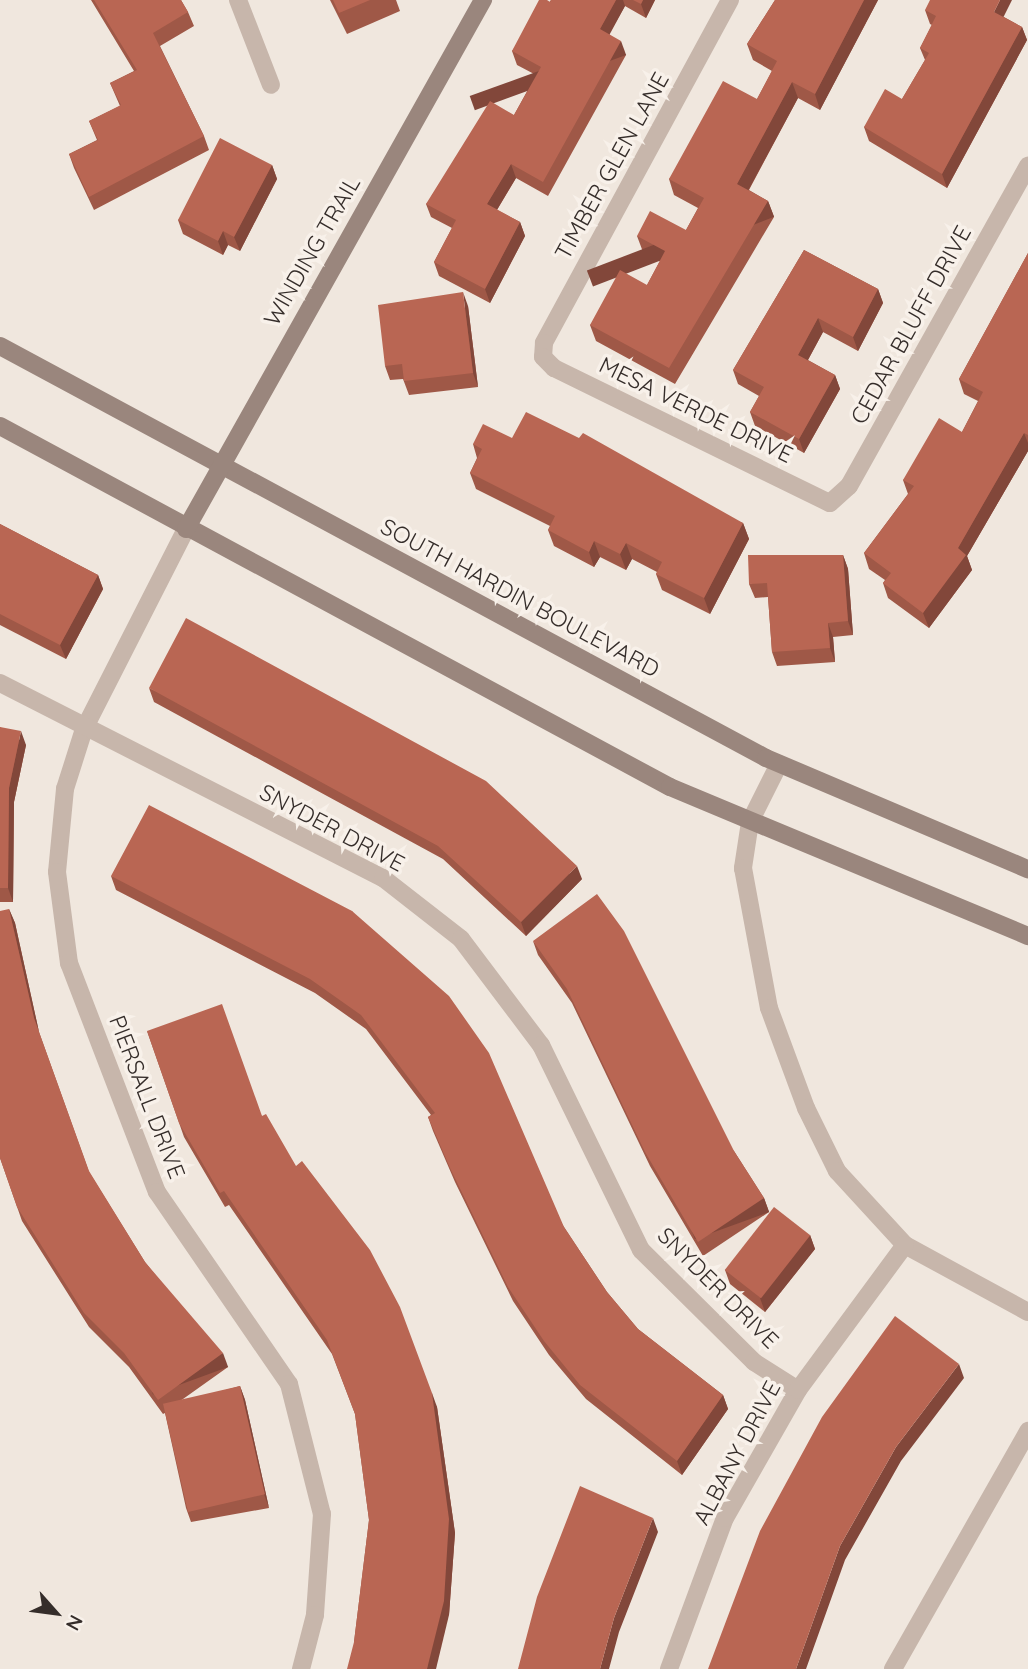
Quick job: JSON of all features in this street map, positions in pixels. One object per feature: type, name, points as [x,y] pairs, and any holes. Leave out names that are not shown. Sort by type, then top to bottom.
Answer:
[{"type":"main road","name":"WINDING TRAIL","points":[[186,529],[219,464],[483,0]]},
{"type":"main road","name":"SOUTH HARDIN BOULEVARD","points":[[0,346],[779,764],[1028,869]]},
{"type":"main road","points":[[0,426],[186,529],[636,769],[750,821],[1028,936]]},
{"type":"street","points":[[238,0],[271,85]]},
{"type":"street","name":"TIMBER GLEN LANE","points":[[543,357],[544,343],[730,0]]},
{"type":"street","name":"CEDAR BLUFF DRIVE","points":[[830,503],[849,486],[1028,166]]},
{"type":"street","name":"MESA VERDE DRIVE","points":[[543,357],[830,503]]},
{"type":"street","name":"PIERSALL DRIVE","points":[[186,529],[84,729],[65,789],[57,872],[69,963],[157,1192],[289,1384],[322,1514],[315,1615],[301,1669]]},
{"type":"street","name":"SNYDER DRIVE","points":[[0,683],[84,729],[383,878],[461,939],[541,1045],[641,1250],[754,1362],[798,1390]]},
{"type":"street","points":[[779,764],[750,821],[743,868],[769,1008],[797,1083],[837,1171],[905,1245],[1028,1312]]},
{"type":"street","name":"ALBANY DRIVE","points":[[669,1669],[725,1518],[798,1390],[905,1245]]},
{"type":"street","points":[[893,1669],[1028,1431]]},
{"type":"building","points":[[94,0],[181,0],[188,12],[153,33],[204,136],[89,197],[69,154],[98,140],[89,121],[121,105],[110,83],[137,70]]},
{"type":"building","points":[[333,0],[370,0],[339,13]]},
{"type":"building","points":[[539,0],[616,0],[600,29],[621,41],[543,182],[511,164],[487,204],[520,222],[485,289],[434,262],[456,220],[426,204],[490,101],[514,115],[541,67],[512,51]]},
{"type":"building","points":[[775,0],[864,0],[815,94],[792,82],[737,184],[768,201],[669,368],[590,325],[620,270],[647,285],[665,251],[637,236],[650,211],[686,230],[704,198],[669,179],[723,81],[757,99],[777,61],[747,44]]},
{"type":"building","points":[[930,0],[1000,0],[994,12],[1022,27],[942,174],[864,127],[885,89],[902,99],[929,53],[920,48],[936,16],[925,10]]},
{"type":"building","points":[[220,138],[272,165],[234,237],[223,231],[218,241],[178,220]]},
{"type":"building","points":[[804,250],[878,289],[853,337],[818,318],[798,355],[835,375],[799,439],[750,412],[764,387],[733,370]]},
{"type":"building","points":[[1028,253],[1028,435],[1024,433],[958,548],[966,555],[923,613],[883,583],[891,573],[864,553],[914,486],[903,480],[939,418],[962,432],[983,392],[959,379]]},
{"type":"building","points":[[463,292],[473,373],[404,381],[402,364],[385,366],[378,305]]},
{"type":"building","points":[[526,412],[579,438],[583,433],[743,523],[704,598],[656,574],[662,562],[626,543],[620,554],[594,541],[589,552],[548,530],[555,516],[470,473],[482,449],[473,444],[483,424],[512,438]]},
{"type":"building","points":[[0,524],[98,575],[60,645],[0,614]]},
{"type":"building","points":[[748,555],[843,555],[848,621],[828,623],[830,648],[772,652],[767,583],[749,584]]},
{"type":"building","points":[[186,618],[486,781],[577,866],[521,922],[438,846],[149,688]]},
{"type":"building","points":[[0,727],[21,731],[9,788],[8,888],[0,888]]},
{"type":"building","points":[[149,805],[352,911],[449,996],[489,1053],[564,1227],[607,1292],[638,1329],[723,1395],[677,1461],[580,1385],[544,1341],[508,1287],[450,1168],[428,1117],[435,1113],[361,1015],[310,979],[111,876]]},
{"type":"building","points":[[597,894],[624,931],[734,1151],[764,1198],[698,1242],[645,1152],[567,989],[533,941]]},
{"type":"building","points":[[9,909],[34,1018],[89,1171],[145,1262],[223,1353],[158,1400],[124,1353],[84,1313],[17,1207],[0,1158],[0,911]]},
{"type":"building","points":[[222,1004],[262,1116],[266,1114],[296,1166],[302,1161],[370,1250],[400,1307],[432,1393],[449,1519],[444,1601],[427,1669],[347,1669],[354,1642],[369,1520],[355,1414],[327,1340],[224,1191],[220,1193],[179,1123],[147,1031]]},
{"type":"building","points":[[774,1207],[810,1235],[761,1298],[725,1270]]},
{"type":"building","points":[[895,1316],[959,1364],[896,1447],[840,1546],[796,1669],[708,1669],[760,1531],[822,1417]]},
{"type":"building","points":[[240,1386],[265,1494],[188,1512],[163,1404]]},
{"type":"building","points":[[580,1486],[653,1518],[614,1618],[600,1669],[518,1669],[537,1597]]}]
